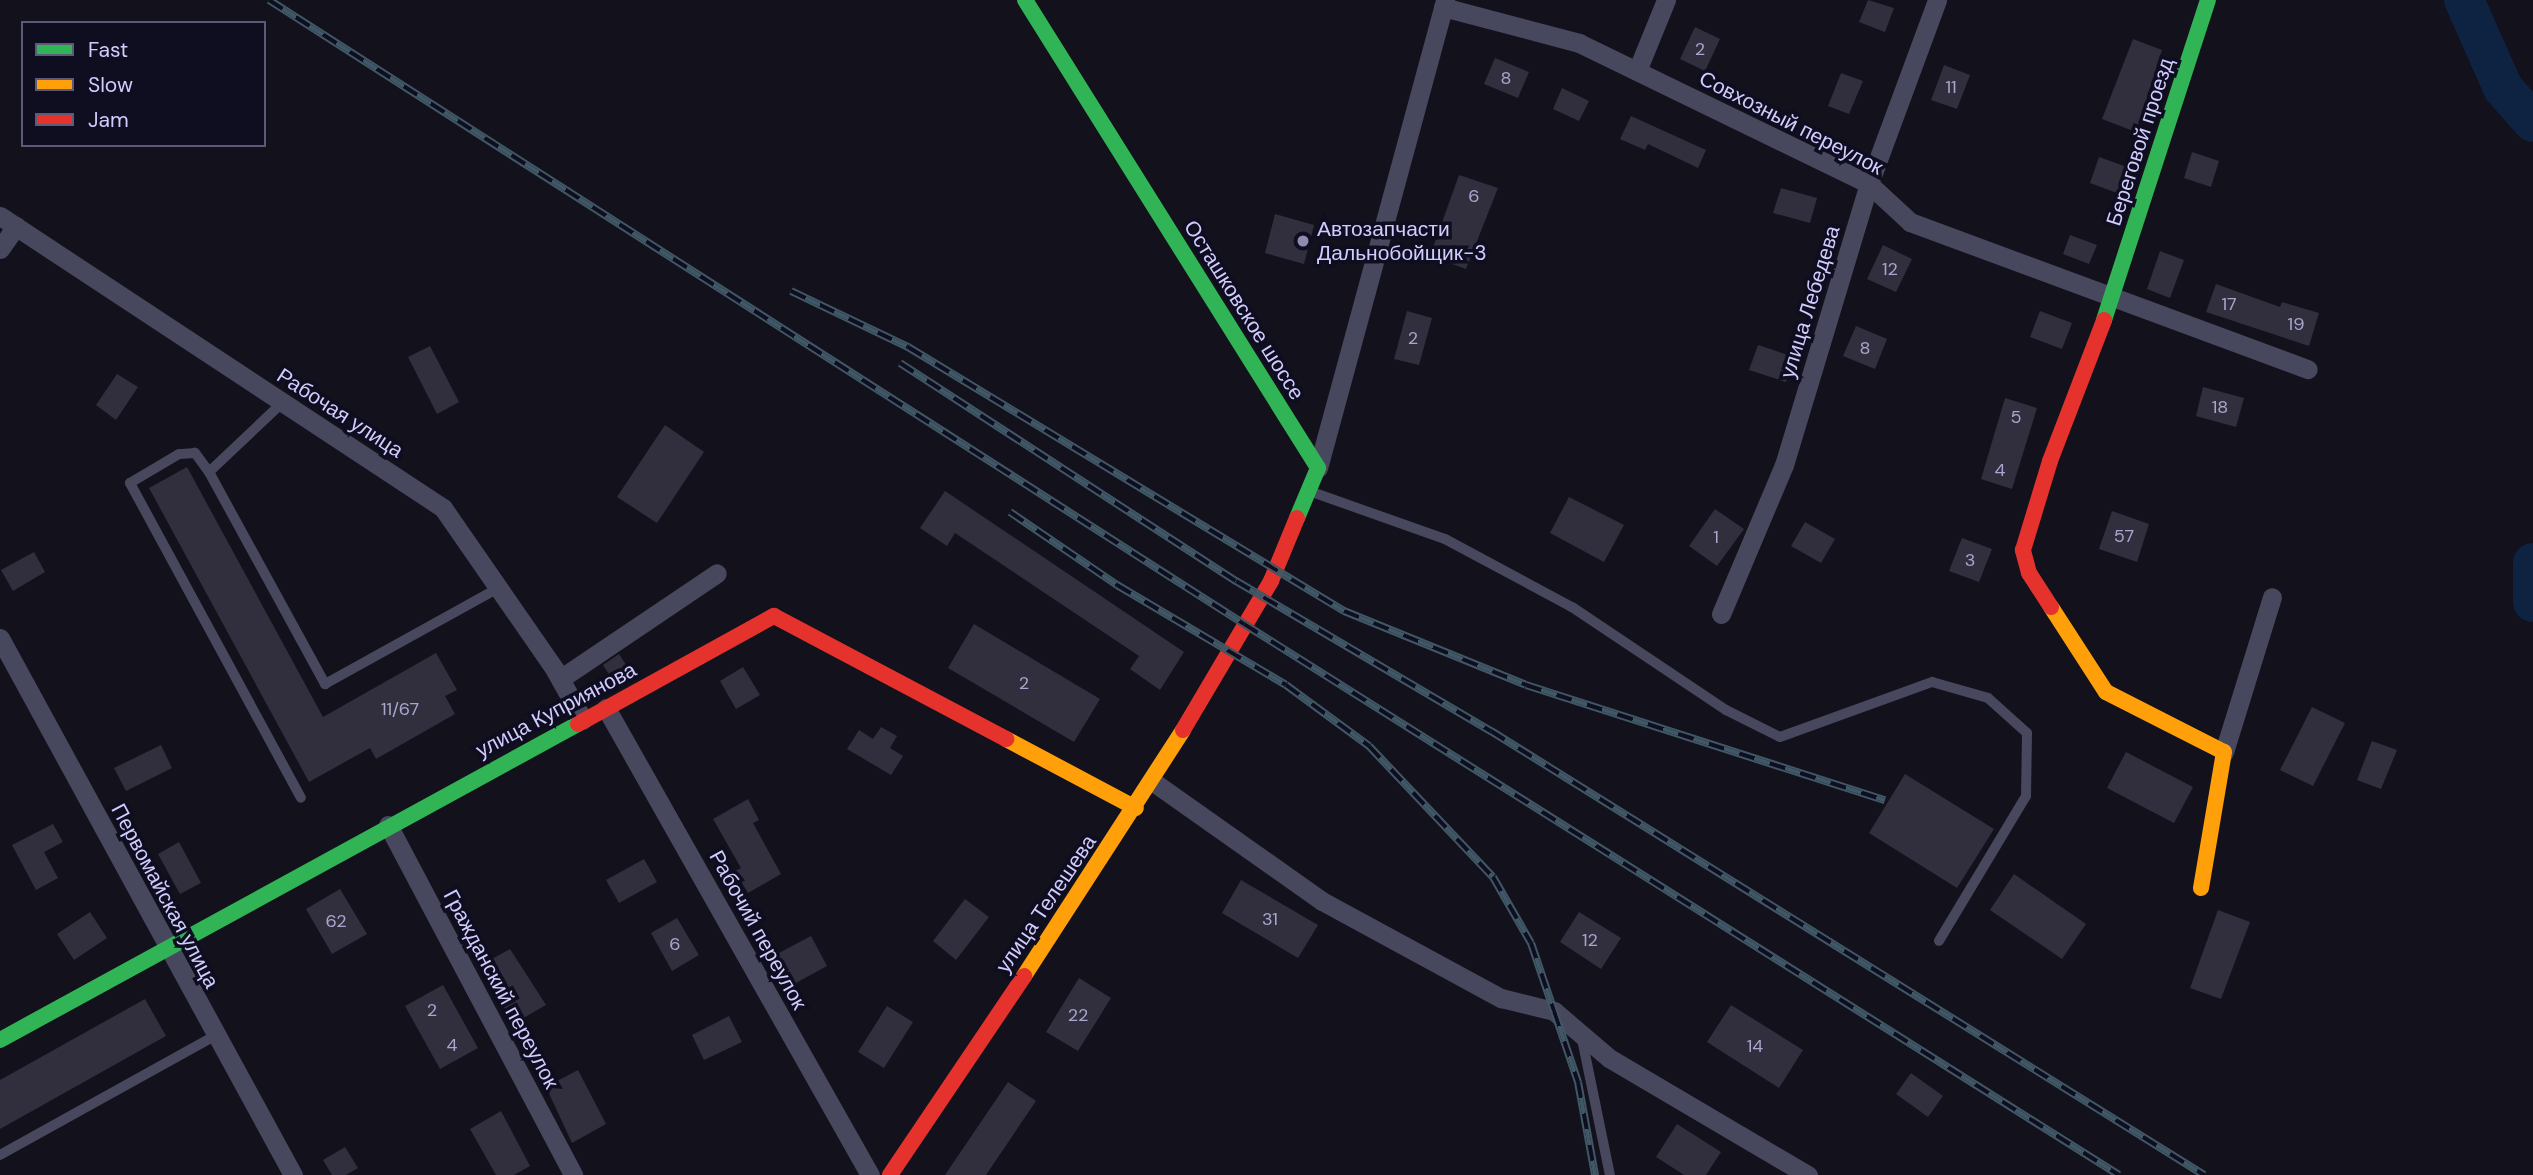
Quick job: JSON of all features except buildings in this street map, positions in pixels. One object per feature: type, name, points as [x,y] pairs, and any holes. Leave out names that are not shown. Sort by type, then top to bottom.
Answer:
[{"type":"street","name":"Осташковское шоссе","points":[[1025,0],[1318,468]]},
{"type":"street","points":[[1637,71],[1666,0]]},
{"type":"street","name":"улица Лебедева","points":[[1721,614],[1784,466],[1868,184],[1937,0]]},
{"type":"street","name":"Береговой проезд","points":[[2208,0],[2113,297],[2050,461],[2023,550],[2029,573],[2106,692],[2224,752]]},
{"type":"street","points":[[1312,492],[1444,4]]},
{"type":"street","name":"Совхозный переулок","points":[[1444,4],[1579,43],[1868,184],[1910,222],[2308,369]]},
{"type":"street","points":[[0,249],[8,221]]},
{"type":"street","name":"Рабочая улица","points":[[8,221],[443,508],[560,679],[583,720]]},
{"type":"street","name":"улица Телешева","points":[[890,1175],[1136,808],[1230,653],[1270,581],[1312,492]]},
{"type":"street","points":[[560,679],[717,573]]},
{"type":"street","points":[[2201,888],[2224,752],[2272,597]]},
{"type":"street","name":"улица Куприянова","points":[[0,1040],[388,825],[774,616],[1136,808]]},
{"type":"street","name":"Первомайская улица","points":[[0,638],[166,947],[293,1175]]},
{"type":"street","name":"Рабочий переулок","points":[[606,708],[870,1175]]},
{"type":"street","points":[[1152,781],[1322,901],[1501,998],[1554,1011],[1609,1058],[1808,1175]]},
{"type":"street","name":"Гражданский переулок","points":[[388,825],[573,1175]]},
{"type":"lane","points":[[209,472],[283,402]]},
{"type":"lane","points":[[301,798],[130,483],[179,454],[195,453],[209,472],[326,684],[498,588]]},
{"type":"lane","points":[[1312,492],[1457,545],[1572,607],[1726,710],[1780,737],[1932,682],[1988,698],[2027,733],[2026,796],[1939,941]]},
{"type":"lane","points":[[1581,1034],[1610,1175]]},
{"type":"lane","points":[[0,1155],[215,1036]]},
{"type":"waterway","points":[[2464,0],[2503,88],[2533,122]]},
{"type":"waterway","points":[[2533,563],[2533,602]]},
{"type":"railway","points":[[269,0],[1244,624],[2119,1175]]},
{"type":"railway","points":[[791,291],[908,347],[1344,611],[1526,685],[1885,800]]},
{"type":"railway","points":[[900,363],[1236,581],[1491,731],[2204,1175]]},
{"type":"railway","points":[[1010,512],[1117,585],[1286,685],[1369,746],[1493,877],[1531,943],[1578,1082],[1595,1175]]},
{"type":"traffic: fast","points":[[1025,0],[1318,468],[1297,518]]},
{"type":"traffic: fast","points":[[2104,320],[2208,0]]},
{"type":"traffic: fast","points":[[0,1040],[578,724]]},
{"type":"traffic: slow","points":[[2051,607],[2106,692],[2224,752],[2201,888]]},
{"type":"traffic: slow","points":[[1024,976],[1183,730]]},
{"type":"traffic: slow","points":[[1006,739],[1136,808]]},
{"type":"traffic: jam","points":[[2051,607],[2029,573],[2023,550],[2050,461],[2104,320]]},
{"type":"traffic: jam","points":[[1183,730],[1271,581],[1297,518]]},
{"type":"traffic: jam","points":[[578,724],[774,616],[1006,739]]},
{"type":"traffic: jam","points":[[890,1175],[1024,976]]},
{"type":"place","name":"Автозапчасти Дальнобойщик-3","points":[[1303,241]]}]
